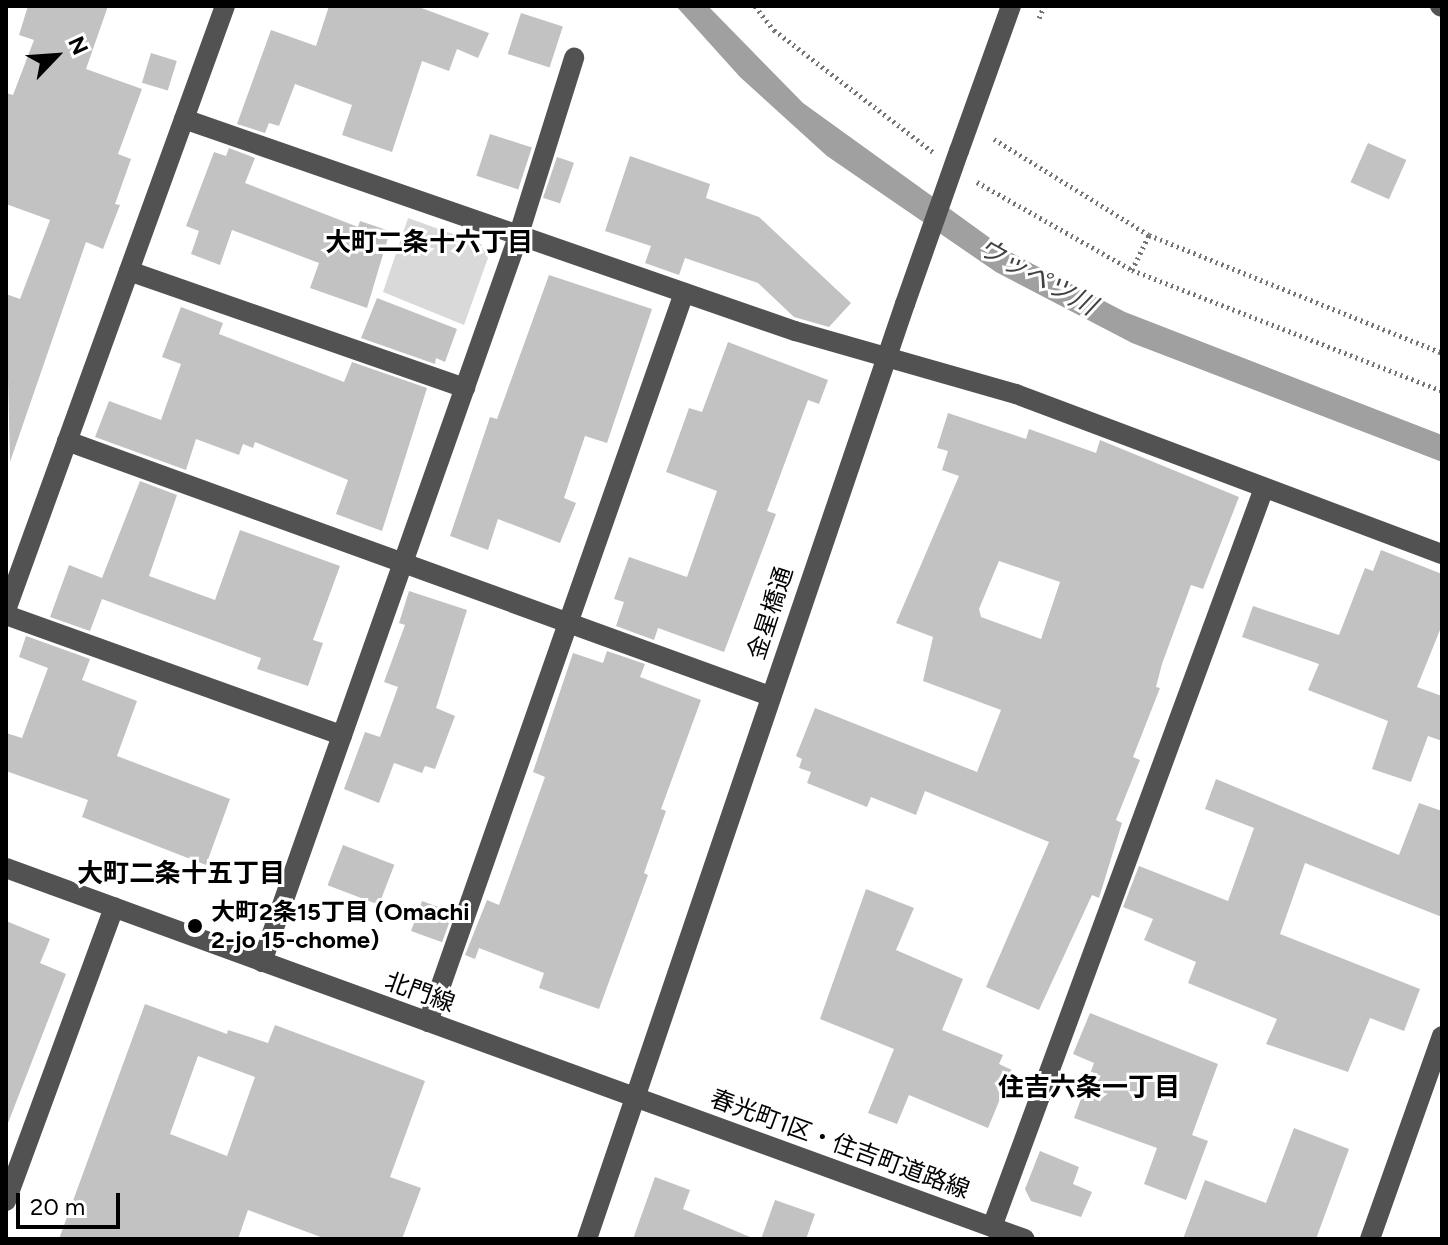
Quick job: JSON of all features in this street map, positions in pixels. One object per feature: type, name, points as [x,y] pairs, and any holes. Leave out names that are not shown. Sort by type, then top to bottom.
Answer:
[{"type":"street","points":[[225,6],[6,612],[342,735]]},
{"type":"street","name":"金星橋通","points":[[587,1239],[883,359],[905,304],[950,154],[1011,6]]},
{"type":"street","points":[[262,962],[518,237],[574,58]]},
{"type":"street","points":[[184,119],[518,237],[883,359],[1016,394],[1442,554]]},
{"type":"street","points":[[129,271],[465,388]]},
{"type":"street","points":[[428,1022],[684,293]]},
{"type":"street","points":[[67,441],[770,696]]},
{"type":"street","points":[[992,1227],[1264,488]]},
{"type":"street","name":"北門線","points":[[6,868],[637,1097]]},
{"type":"street","points":[[6,1201],[114,907]]},
{"type":"street","points":[[1370,1239],[1442,1036]]},
{"type":"street","name":"春光町1区・住吉町道路線","points":[[637,1097],[1017,1238]]},
{"type":"path","points":[[755,6],[774,30],[950,154]]},
{"type":"path","points":[[1038,21],[1044,6]]},
{"type":"path","points":[[999,126],[994,141],[1149,235],[1442,353]]},
{"type":"path","points":[[966,174],[1132,270],[1442,391]]},
{"type":"path","points":[[1132,270],[1149,235]]},
{"type":"shaded area","points":[[408,218],[481,244],[488,258],[464,325],[383,292]]},
{"type":"water","name":"ウッペツ川","points":[[676,6],[708,6],[803,103],[1008,251],[1125,312],[1442,435],[1442,462],[1132,343],[996,272],[827,156],[740,77]]},
{"type":"building","points":[[28,6],[108,6],[86,69],[142,89],[118,154],[131,159],[115,204],[120,205],[103,249],[86,242],[10,462],[6,294],[20,299],[50,220],[6,204],[6,93],[13,95],[34,40],[19,35]]},
{"type":"building","points":[[329,6],[416,6],[489,33],[478,58],[457,49],[449,71],[422,61],[392,152],[342,135],[352,105],[295,84],[279,126],[269,123],[265,133],[237,124],[271,30],[316,46]]},
{"type":"building","points":[[521,13],[563,27],[550,67],[508,54]]},
{"type":"building","points":[[151,53],[177,61],[168,91],[142,83]]},
{"type":"building","points":[[490,134],[532,148],[518,189],[476,176]]},
{"type":"building","points":[[1368,143],[1406,160],[1389,199],[1351,182]]},
{"type":"building","points":[[229,148],[255,158],[245,183],[358,227],[360,221],[390,231],[367,308],[310,288],[319,263],[232,230],[220,265],[191,254],[199,231],[186,226],[214,152],[226,156]]},
{"type":"building","points":[[630,156],[710,184],[706,198],[759,217],[851,303],[829,327],[794,317],[758,283],[685,258],[679,275],[645,263],[651,246],[605,231]]},
{"type":"building","points":[[557,157],[574,163],[560,204],[543,198]]},
{"type":"building","points":[[549,275],[652,309],[607,443],[585,436],[564,498],[576,503],[560,543],[498,519],[488,550],[450,536],[490,417],[497,419]]},
{"type":"building","points":[[377,298],[457,329],[445,362],[436,358],[435,364],[361,338]]},
{"type":"building","points":[[181,307],[223,323],[219,334],[344,382],[352,362],[427,388],[382,531],[336,514],[348,480],[255,442],[253,448],[243,444],[239,455],[196,439],[186,470],[95,437],[109,401],[161,420],[181,364],[162,357]]},
{"type":"building","points":[[728,342],[828,380],[819,404],[808,400],[767,511],[776,514],[724,652],[658,628],[654,640],[616,626],[624,602],[614,599],[629,557],[687,577],[717,491],[666,472],[689,408],[702,412]]},
{"type":"building","points":[[948,413],[1026,439],[1029,429],[1096,453],[1100,440],[1239,497],[1203,589],[1191,585],[1162,664],[1156,687],[1160,688],[1133,757],[1140,760],[1116,820],[1122,823],[1099,898],[1092,895],[1039,1010],[986,987],[1049,842],[925,791],[916,815],[871,797],[867,807],[807,783],[811,772],[799,768],[802,759],[796,756],[815,708],[977,772],[1001,710],[923,681],[933,637],[896,623],[959,476],[942,470],[948,451],[937,448]],"holes":[[[999,561],[1060,582],[1041,639],[981,617],[979,609]]]},
{"type":"building","points":[[140,481],[177,495],[149,576],[215,600],[240,530],[340,566],[313,640],[323,643],[308,686],[257,669],[261,658],[102,599],[90,631],[50,617],[69,565],[102,578]]},
{"type":"building","points":[[1381,550],[1442,574],[1442,625],[1417,687],[1442,696],[1442,741],[1428,736],[1411,782],[1372,769],[1388,721],[1308,690],[1319,664],[1242,637],[1253,606],[1339,635],[1365,568],[1373,571]]},
{"type":"building","points":[[409,591],[467,610],[436,708],[455,716],[435,769],[425,766],[422,773],[394,763],[379,803],[344,789],[365,732],[380,737],[398,687],[384,682],[405,625],[399,623]]},
{"type":"building","points":[[26,636],[90,659],[82,680],[137,701],[117,756],[230,799],[206,865],[82,817],[88,800],[6,771],[6,733],[22,738],[48,668],[19,657]]},
{"type":"building","points":[[607,651],[645,664],[640,677],[701,700],[661,809],[666,811],[644,873],[648,875],[599,1009],[539,988],[544,973],[479,948],[475,959],[465,955],[487,900],[499,905],[545,777],[533,772],[573,653],[603,663]]},
{"type":"building","points":[[1216,779],[1399,855],[1419,803],[1442,811],[1442,917],[1305,863],[1280,934],[1420,989],[1404,1031],[1370,1018],[1348,1072],[1266,1044],[1277,1019],[1188,983],[1196,962],[1144,940],[1153,919],[1123,907],[1139,866],[1228,901],[1254,828],[1205,809]]},
{"type":"building","points":[[343,845],[394,865],[379,905],[328,885]]},
{"type":"building","points":[[866,889],[914,908],[896,950],[963,979],[942,1030],[1003,1055],[999,1064],[1012,1070],[988,1128],[909,1095],[897,1124],[868,1113],[894,1049],[820,1019]]},
{"type":"building","points":[[422,901],[453,912],[442,942],[411,931]]},
{"type":"building","points":[[6,921],[50,939],[40,963],[66,974],[8,1123]]},
{"type":"building","points":[[145,1004],[227,1034],[228,1030],[268,1043],[275,1025],[425,1081],[390,1177],[421,1188],[402,1239],[326,1239],[248,1210],[238,1239],[59,1239]],"holes":[[[198,1056],[255,1077],[227,1156],[170,1134]]]},
{"type":"building","points":[[1090,1013],[1218,1064],[1192,1135],[1208,1141],[1186,1200],[1144,1184],[1157,1148],[1074,1118],[1094,1063],[1073,1054]]},
{"type":"building","points":[[1294,1128],[1349,1149],[1316,1239],[1183,1239],[1205,1180],[1266,1203]]},
{"type":"building","points":[[1040,1151],[1079,1167],[1073,1184],[1092,1192],[1081,1217],[1031,1201],[1025,1189]]},
{"type":"building","points":[[655,1177],[690,1190],[683,1209],[755,1239],[633,1239]]},
{"type":"building","points":[[775,1200],[815,1214],[806,1239],[761,1239]]},
{"type":"place","name":"大町2条15丁目 (Omachi 2-jo 15-chome)","points":[[195,926]]},
{"type":"district","name":"大町二条十六丁目","points":[[429,243]]},
{"type":"district","name":"大町二条十五丁目","points":[[181,874]]},
{"type":"district","name":"住吉六条一丁目","points":[[1089,1088]]}]
